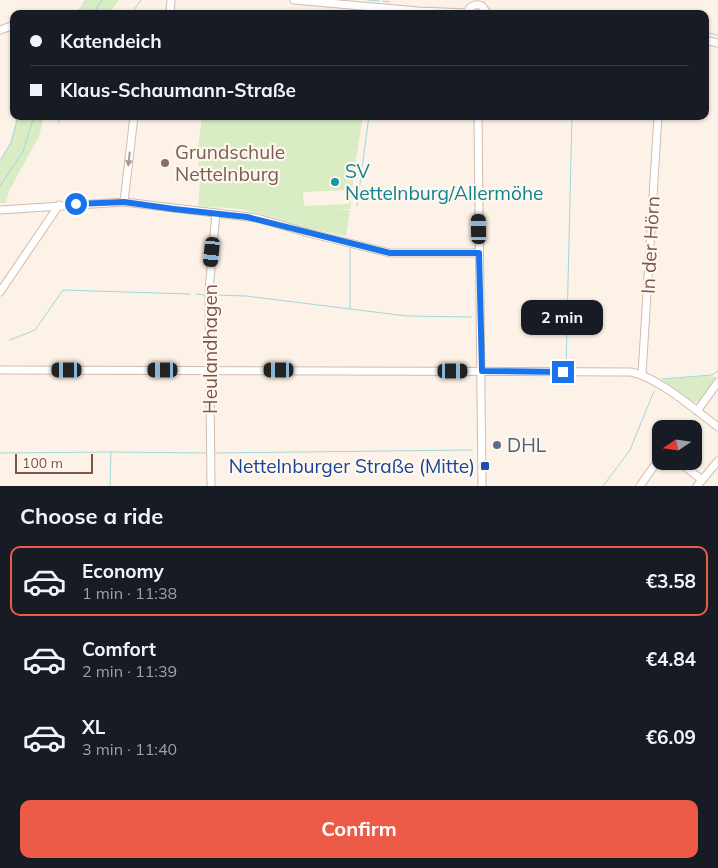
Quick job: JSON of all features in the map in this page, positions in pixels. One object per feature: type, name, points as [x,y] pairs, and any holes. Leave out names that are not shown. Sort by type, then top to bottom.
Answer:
[{"type":"street","points":[[294,0],[407,10]]},
{"type":"street","points":[[474,2],[485,10]]},
{"type":"street","points":[[124,202],[134,120]]},
{"type":"street","points":[[478,120],[482,486]]},
{"type":"street","name":"In der Hörn","points":[[642,374],[658,120]]},
{"type":"street","points":[[0,210],[124,202],[257,218],[390,253],[479,253]]},
{"type":"street","points":[[0,292],[60,205]]},
{"type":"street","name":"Heulandhagen","points":[[211,486],[208,290],[216,213]]},
{"type":"street","points":[[0,370],[631,372],[642,374],[660,384],[718,427]]},
{"type":"street","points":[[696,411],[718,382]]},
{"type":"street","points":[[687,470],[700,483],[718,461]]},
{"type":"street","points":[[640,486],[652,469]]},
{"type":"green space","points":[[85,0],[119,0],[112,10],[79,10]]},
{"type":"green space","points":[[17,120],[43,120],[39,136],[9,191],[6,203],[0,203],[0,160],[10,143]]},
{"type":"green space","points":[[202,120],[362,120],[350,209],[335,209],[350,210],[346,236],[308,228],[239,209],[198,206],[200,180],[220,182],[199,179],[200,170],[197,157]],"holes":[[[348,190],[349,204],[304,206],[303,192]]]},
{"type":"green space","points":[[716,377],[699,401],[690,403],[661,382],[666,379]]},
{"type":"waterway","points":[[96,10],[102,0]]},
{"type":"waterway","points":[[134,10],[141,0]]},
{"type":"waterway","points":[[367,0],[379,1]]},
{"type":"waterway","points":[[383,1],[390,2]]},
{"type":"waterway","points":[[709,33],[718,35]]},
{"type":"waterway","points":[[0,161],[11,143],[17,120]]},
{"type":"waterway","points":[[0,186],[23,152],[33,120]]},
{"type":"waterway","points":[[357,206],[368,120]]},
{"type":"waterway","points":[[566,367],[572,120]]},
{"type":"waterway","points":[[350,248],[350,309]]},
{"type":"waterway","points":[[10,340],[35,330],[63,290],[190,294]]},
{"type":"waterway","points":[[196,294],[205,295]]},
{"type":"waterway","points":[[214,295],[246,296],[407,316],[471,317]]},
{"type":"waterway","points":[[550,317],[567,316]]},
{"type":"waterway","points":[[662,379],[712,375],[718,371]]},
{"type":"waterway","points":[[603,486],[630,450],[654,391]]},
{"type":"waterway","points":[[215,453],[472,450]]},
{"type":"waterway","points":[[111,452],[206,453]]},
{"type":"waterway","points":[[0,453],[111,452],[110,486]]},
{"type":"place","name":"Grundschule Nettelnburg","points":[[165,163]]},
{"type":"place","name":"SV Nettelnburg/Allermöhe","points":[[335,182]]},
{"type":"place","name":"DHL","points":[[497,445]]},
{"type":"place","name":"Nettelnburger Straße (Mitte)","points":[[485,466]]},
{"type":"route","points":[[76,204],[124,202],[247,217],[390,253],[479,253],[482,371],[563,372]]}]
